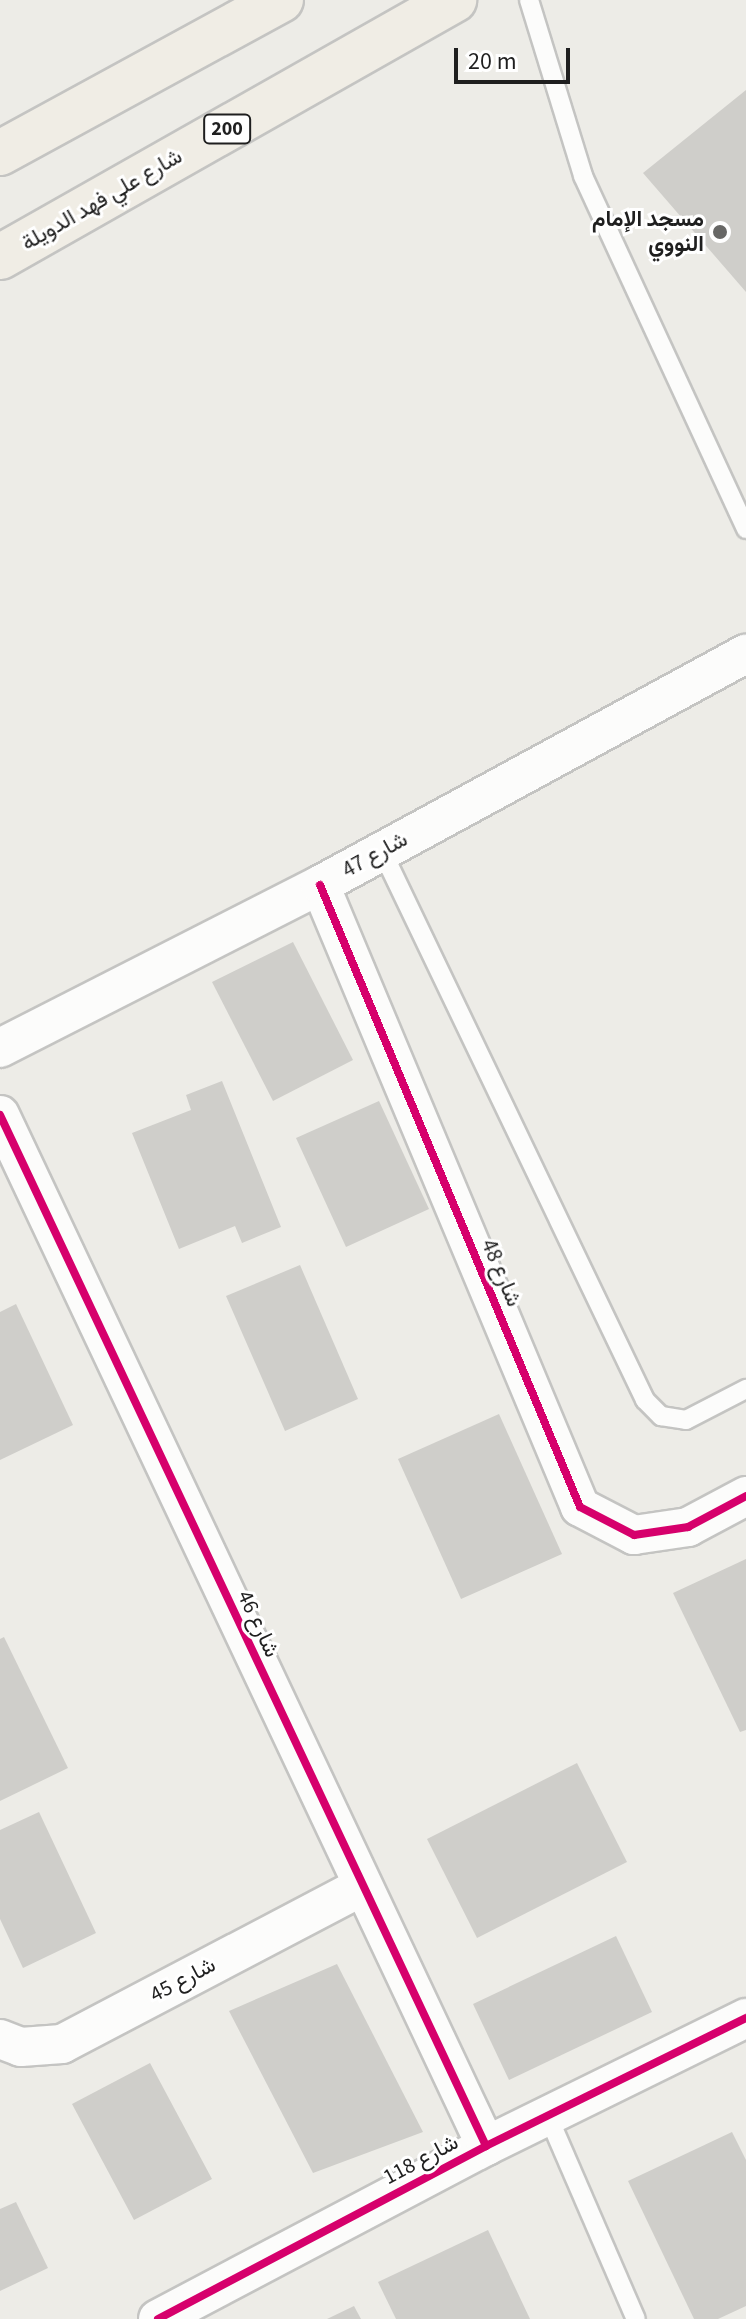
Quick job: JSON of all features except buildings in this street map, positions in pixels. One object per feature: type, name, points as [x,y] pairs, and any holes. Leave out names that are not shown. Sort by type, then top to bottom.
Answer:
[{"type":"main road","points":[[0,153],[281,0]]},
{"type":"main road","name":"شارع علي فهد الدويلة","points":[[0,257],[454,0]]},
{"type":"street","name":"شارع 47","points":[[0,1048],[320,885],[745,656]]},
{"type":"street","name":"شارع 48","points":[[320,885],[580,1507],[634,1535],[688,1527],[746,1496]]},
{"type":"street","name":"شارع 46","points":[[0,1115],[361,1887],[486,2146]]},
{"type":"street","name":"شارع 45","points":[[0,2039],[21,2047],[62,2044],[361,1887]]},
{"type":"street","name":"شارع 118","points":[[174,2316],[486,2146],[746,2018]]},
{"type":"lane","points":[[529,0],[583,176],[746,529]]},
{"type":"lane","points":[[382,851],[645,1400],[661,1416],[686,1420],[746,1389]]},
{"type":"lane","points":[[548,2116],[636,2319]]},
{"type":"cycle path","points":[[320,885],[580,1507],[634,1535],[688,1527],[746,1496]]},
{"type":"cycle path","points":[[0,1115],[486,2146]]},
{"type":"cycle path","points":[[158,2319],[486,2146],[746,2018]]},
{"type":"place","name":"مسجد الإمام النووي","points":[[720,232]]}]
